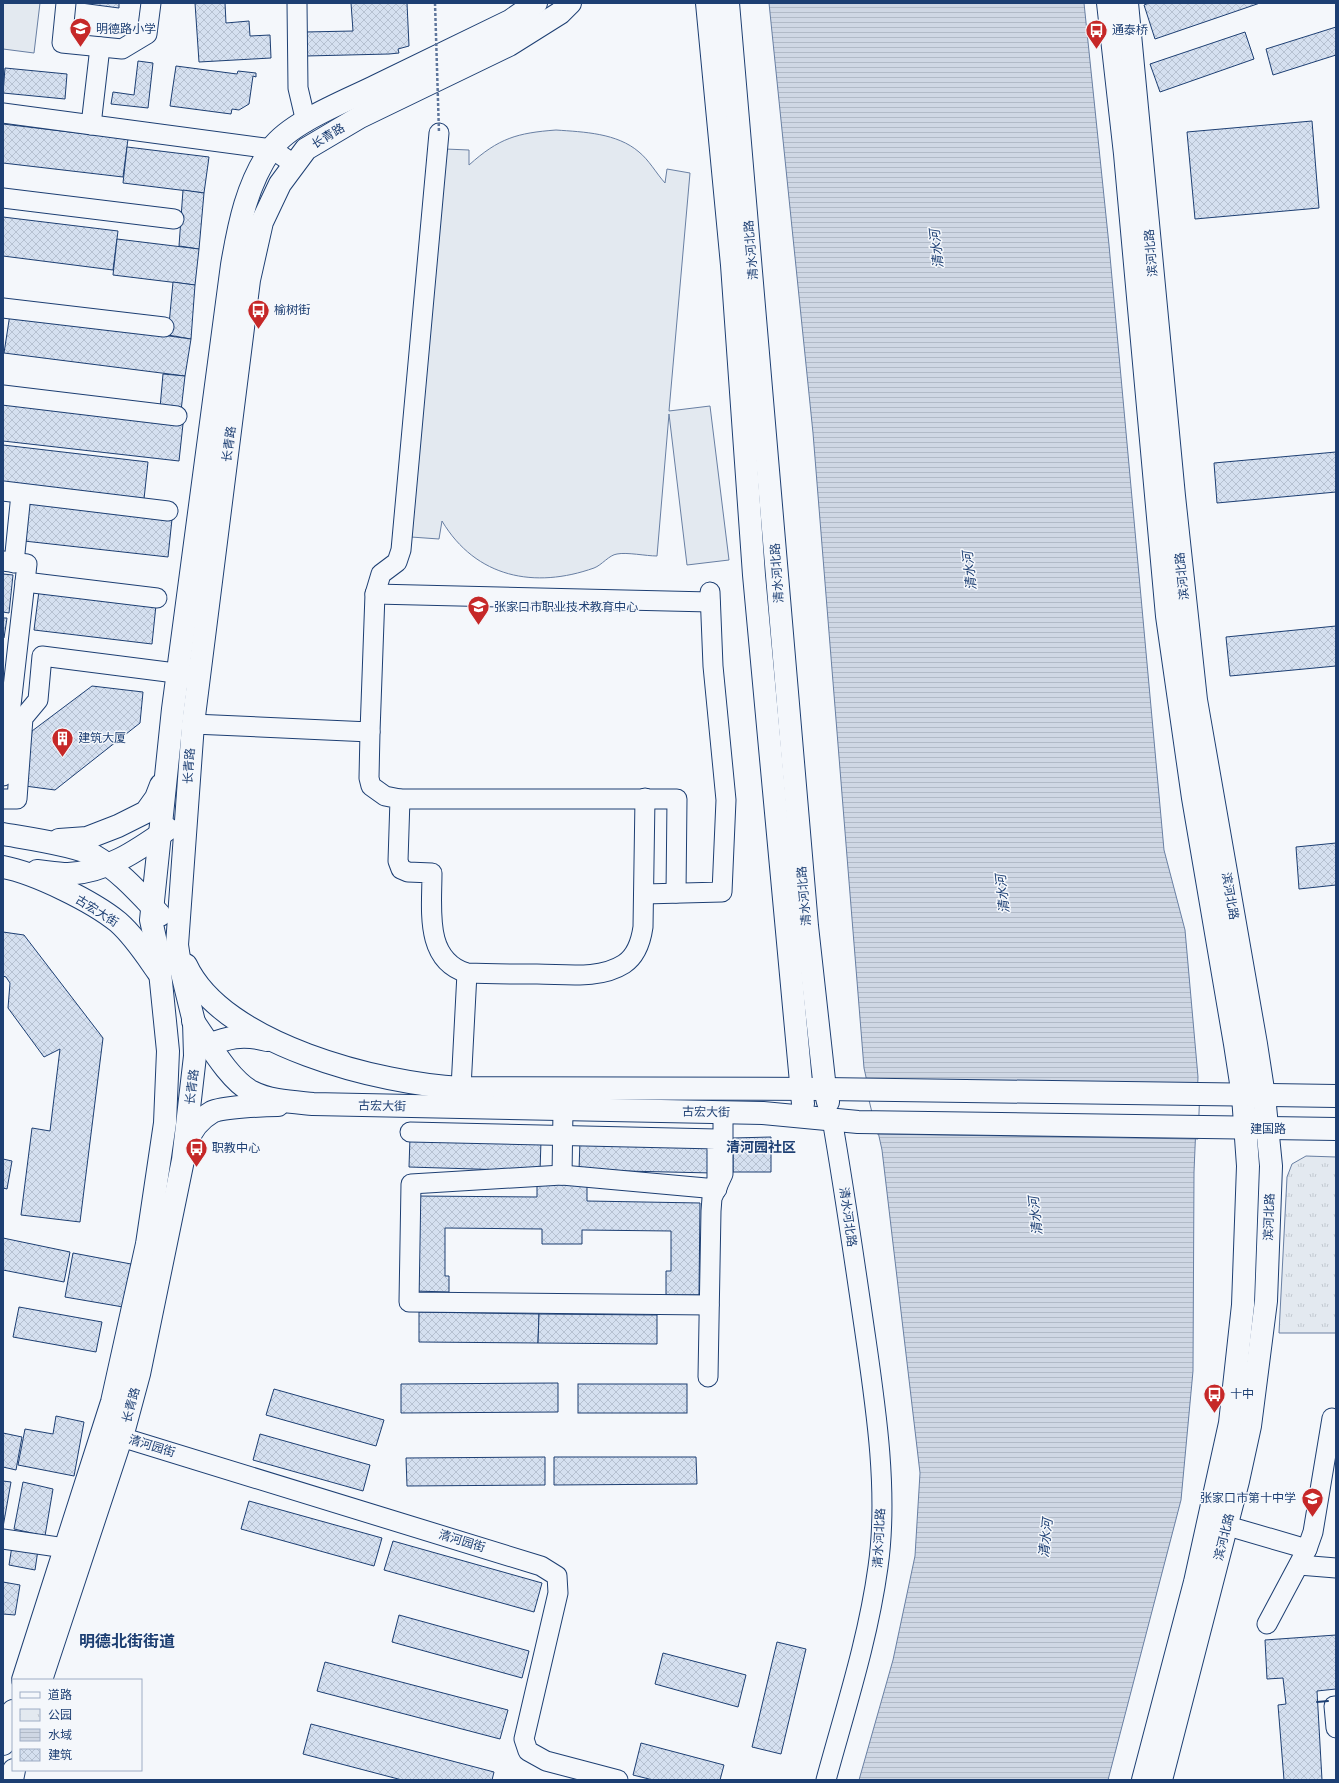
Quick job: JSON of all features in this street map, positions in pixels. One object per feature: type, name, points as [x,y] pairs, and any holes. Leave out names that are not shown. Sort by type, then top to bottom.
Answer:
[{"type":"main road","name":"长青路","points":[[23,1679],[65,1548],[112,1434],[139,1374],[183,1160],[193,1080],[202,1047],[194,1022],[180,965],[177,945],[193,724],[188,675],[233,258],[240,218],[253,181],[272,149],[284,134],[331,108],[510,21],[536,3]]},
{"type":"main road","name":"长青路","points":[[41,1679],[112,1434],[112,1402],[148,1244],[162,1150],[168,1051],[160,975],[152,920],[166,771],[188,675],[249,280],[262,222],[280,184],[306,149],[360,117],[508,45],[560,13],[570,3]]},
{"type":"main road","name":"清水河北路","points":[[707,3],[732,265],[754,575],[804,1116]]},
{"type":"main road","name":"清水河北路","points":[[728,3],[763,389],[807,926],[825,1089],[832,1119]]},
{"type":"main road","name":"滨河北路","points":[[1108,3],[1125,154],[1167,616],[1193,798],[1253,1096],[1268,1129],[1271,1166],[1266,1301],[1250,1426],[1218,1523],[1195,1582],[1143,1780]]},
{"type":"main road","name":"滨河北路","points":[[1127,3],[1173,488],[1196,700],[1253,1096],[1245,1129],[1248,1166],[1243,1305],[1218,1523],[1161,1780]]},
{"type":"main road","points":[[40,842],[87,838],[118,826],[146,812],[156,798],[166,771]]},
{"type":"main road","points":[[8,868],[67,874],[94,870],[130,856],[171,827],[181,810],[188,788]]},
{"type":"main road","name":"古宏大街","points":[[3,834],[72,848],[93,855],[107,865],[161,916],[188,968],[202,991],[218,1007],[264,1035],[324,1062],[365,1074],[410,1083],[462,1088],[825,1089],[1253,1096]]},
{"type":"main road","name":"古宏大街","points":[[8,868],[52,884],[118,922],[135,940],[194,1022]]},
{"type":"main road","points":[[167,1074],[175,1062],[184,1054],[227,1037],[243,1036],[260,1038],[285,1044]]},
{"type":"main road","name":"古宏大街","points":[[202,1047],[252,1092],[274,1099],[312,1104],[723,1113],[804,1116],[858,1122]]},
{"type":"main road","points":[[1253,1096],[1336,1096]]},
{"type":"main road","points":[[183,1160],[190,1133],[201,1120],[213,1111],[261,1105],[312,1104]]},
{"type":"main road","name":"建国路","points":[[858,1122],[1245,1129],[1336,1129]]},
{"type":"street","points":[[66,3],[62,43],[122,49],[147,34],[151,3]]},
{"type":"street","points":[[297,3],[298,88],[306,122]]},
{"type":"street","points":[[91,125],[100,47]]},
{"type":"street","points":[[3,113],[272,149],[294,165]]},
{"type":"street","points":[[439,133],[401,550],[397,562],[381,574],[375,594],[369,778],[371,786],[384,796],[400,799],[677,799],[676,893]]},
{"type":"street","points":[[3,198],[174,219]]},
{"type":"street","points":[[3,308],[164,327]]},
{"type":"street","points":[[3,395],[177,416]]},
{"type":"street","points":[[3,776],[10,651],[25,582],[27,564],[9,562],[12,492],[168,511]]},
{"type":"street","points":[[25,582],[157,598]]},
{"type":"street","points":[[375,594],[710,597],[712,666],[726,800],[722,892],[644,894]]},
{"type":"street","points":[[3,799],[17,799],[23,718],[38,700],[42,656],[188,675]]},
{"type":"street","points":[[193,724],[370,732]]},
{"type":"street","points":[[400,799],[398,861],[401,869],[408,872],[432,873],[432,925],[441,955],[450,965],[457,970],[467,973],[589,974],[610,971],[625,963],[635,952],[641,940],[644,894],[645,798]]},
{"type":"street","points":[[462,1088],[467,973]]},
{"type":"street","points":[[562,1175],[563,1110]]},
{"type":"street","points":[[708,1377],[711,1211],[712,1198],[723,1174],[723,1113]]},
{"type":"street","name":"清水河北路","points":[[826,1780],[866,1634],[878,1566],[881,1510],[874,1397],[843,1183],[832,1119]]},
{"type":"street","points":[[410,1132],[717,1139],[717,1189]]},
{"type":"street","points":[[709,1305],[409,1302],[410,1184],[562,1175],[717,1189]]},
{"type":"street","points":[[1267,1624],[1303,1557],[1313,1532],[1319,1506],[1332,1418]]},
{"type":"street","name":"清河园街","points":[[112,1434],[541,1566],[556,1576],[558,1593],[524,1739],[528,1751],[546,1761],[618,1780]]},
{"type":"street","points":[[1218,1523],[1303,1557],[1336,1568]]},
{"type":"street","points":[[3,1538],[65,1548]]},
{"type":"street","points":[[1336,1706],[1334,1706],[1336,1728]]},
{"type":"path","points":[[435,3],[439,133]]},
{"type":"green space","points":[[3,3],[40,3],[34,53],[3,49]]},
{"type":"green space","points":[[556,130],[600,135],[621,141],[643,155],[665,183],[667,169],[690,173],[669,411],[710,406],[729,560],[687,565],[669,414],[657,556],[626,553],[617,554],[611,556],[594,568],[572,574],[550,578],[529,577],[509,574],[489,566],[472,555],[456,540],[442,521],[439,539],[411,537],[445,149],[469,150],[469,165],[490,149],[509,138],[530,133]]},
{"type":"green space","points":[[1306,1156],[1336,1157],[1336,1333],[1279,1333],[1287,1177],[1292,1164]]},
{"type":"water","name":"清水河","points":[[769,3],[1084,3],[1109,245],[1164,850],[1185,930],[1198,1077],[1194,1172],[1193,1371],[1181,1500],[1108,1780],[859,1780],[893,1660],[915,1556],[920,1473],[882,1150],[864,1068],[813,433]]},
{"type":"pier","points":[[865,1083],[1200,1087],[1198,1139],[877,1134]]},
{"type":"building","points":[[81,3],[119,3],[119,8]]},
{"type":"building","points":[[195,3],[225,3],[226,23],[249,21],[250,36],[270,35],[271,58],[199,62]]},
{"type":"building","points":[[351,3],[407,3],[409,46],[398,49],[399,53],[389,54],[306,56],[305,32],[353,31]]},
{"type":"building","points":[[1149,3],[1260,3],[1155,39],[1144,5]]},
{"type":"building","points":[[1336,27],[1336,55],[1273,75],[1266,49]]},
{"type":"building","points":[[1245,32],[1254,59],[1160,92],[1150,64]]},
{"type":"building","points":[[138,61],[153,63],[148,108],[111,104],[113,92],[134,95]]},
{"type":"building","points":[[176,66],[237,74],[238,71],[256,73],[256,77],[253,76],[249,104],[239,110],[232,109],[231,114],[170,106]]},
{"type":"building","points":[[5,68],[67,74],[65,99],[3,93]]},
{"type":"building","points":[[1312,121],[1319,208],[1195,219],[1187,132]]},
{"type":"building","points":[[3,124],[128,139],[123,177],[3,163]]},
{"type":"building","points":[[127,147],[209,157],[204,193],[123,183]]},
{"type":"building","points":[[183,190],[204,193],[199,249],[179,246]]},
{"type":"building","points":[[3,217],[118,231],[113,270],[3,256]]},
{"type":"building","points":[[117,239],[199,249],[195,285],[113,275]]},
{"type":"building","points":[[173,282],[195,285],[191,339],[168,335]]},
{"type":"building","points":[[10,314],[191,339],[185,376],[4,353]]},
{"type":"building","points":[[163,374],[185,376],[181,411],[160,408]]},
{"type":"building","points":[[3,403],[183,424],[179,461],[3,441]]},
{"type":"building","points":[[3,445],[148,462],[144,499],[3,482]]},
{"type":"building","points":[[1336,452],[1336,492],[1217,503],[1214,463]]},
{"type":"building","points":[[29,503],[172,519],[168,557],[24,541]]},
{"type":"building","points":[[3,574],[13,575],[9,613],[3,612]]},
{"type":"building","points":[[39,591],[156,605],[152,644],[34,630]]},
{"type":"building","points":[[3,618],[7,618],[4,638],[3,638]]},
{"type":"building","points":[[1336,626],[1336,666],[1230,676],[1226,637]]},
{"type":"building","name":"建筑大厦","points":[[92,686],[143,692],[140,723],[55,790],[25,786],[32,731]]},
{"type":"building","points":[[1336,843],[1336,885],[1299,889],[1296,847]]},
{"type":"building","points":[[3,932],[24,935],[103,1038],[80,1222],[21,1215],[32,1128],[50,1131],[60,1049],[44,1057],[8,1008],[10,983],[6,977],[3,976]]},
{"type":"building","points":[[410,1137],[541,1141],[540,1171],[409,1167]]},
{"type":"building","points":[[771,1137],[771,1172],[733,1172],[733,1138]]},
{"type":"building","points":[[580,1140],[714,1143],[713,1173],[579,1170]]},
{"type":"building","points":[[3,1159],[12,1161],[7,1189],[3,1188]]},
{"type":"building","points":[[537,1181],[587,1182],[587,1201],[700,1203],[699,1295],[666,1295],[666,1271],[671,1271],[671,1231],[582,1230],[582,1244],[542,1244],[542,1229],[445,1228],[445,1276],[449,1276],[449,1292],[414,1291],[415,1196],[537,1197]]},
{"type":"building","points":[[3,1238],[70,1252],[64,1282],[3,1270]]},
{"type":"building","points":[[73,1253],[131,1264],[123,1307],[65,1297]]},
{"type":"building","points":[[19,1307],[102,1322],[96,1352],[13,1337]]},
{"type":"building","points":[[419,1312],[539,1314],[538,1343],[419,1342]]},
{"type":"building","points":[[539,1314],[657,1315],[657,1344],[538,1343]]},
{"type":"building","points":[[558,1383],[558,1412],[401,1413],[401,1384]]},
{"type":"building","points":[[578,1384],[687,1384],[687,1413],[578,1413]]},
{"type":"building","points":[[274,1389],[384,1420],[376,1446],[266,1415]]},
{"type":"building","points":[[56,1416],[84,1422],[74,1476],[18,1465],[25,1429],[53,1434]]},
{"type":"building","points":[[3,1433],[22,1437],[16,1470],[3,1467]]},
{"type":"building","points":[[260,1434],[370,1465],[363,1491],[253,1460]]},
{"type":"building","points":[[545,1457],[545,1485],[407,1486],[406,1458]]},
{"type":"building","points":[[554,1457],[696,1457],[697,1484],[554,1485]]},
{"type":"building","points":[[3,1481],[11,1482],[3,1527]]},
{"type":"building","points":[[23,1482],[53,1489],[45,1536],[14,1529]]},
{"type":"building","points":[[249,1501],[382,1538],[374,1566],[241,1529]]},
{"type":"building","points":[[393,1541],[542,1583],[534,1612],[384,1570]]},
{"type":"building","points":[[12,1546],[38,1550],[35,1570],[9,1565]]},
{"type":"building","points":[[3,1582],[20,1585],[15,1615],[3,1614]]},
{"type":"building","points":[[399,1615],[529,1651],[522,1678],[392,1642]]},
{"type":"building","points":[[1336,1635],[1336,1689],[1317,1691],[1322,1780],[1284,1780],[1278,1705],[1286,1704],[1283,1678],[1267,1679],[1265,1640]]},
{"type":"building","points":[[777,1642],[806,1649],[781,1754],[752,1747]]},
{"type":"building","points":[[663,1653],[746,1675],[738,1707],[655,1684]]},
{"type":"building","points":[[325,1662],[508,1710],[500,1739],[317,1691]]},
{"type":"building","points":[[311,1724],[494,1772],[492,1780],[402,1780],[303,1754]]},
{"type":"building","points":[[641,1743],[724,1765],[720,1780],[653,1780],[633,1775]]},
{"type":"wall","points":[[1317,1702],[1328,1701]]},
{"type":"place","name":"明德路小学","points":[[81,48]]},
{"type":"place","name":"通泰桥","points":[[1096,50]]},
{"type":"place","name":"榆树街","points":[[259,330]]},
{"type":"place","name":"张家口市职业技术教育中心","points":[[479,626]]},
{"type":"place","name":"建筑大厦","points":[[62,758]]},
{"type":"place","name":"职教中心","points":[[197,1168]]},
{"type":"place","name":"十中","points":[[1215,1414]]},
{"type":"place","name":"张家口市第十中学","points":[[1312,1518]]},
{"type":"district","name":"清河园社区","points":[[761,1147]]},
{"type":"district","name":"明德北街街道","points":[[127,1641]]}]
